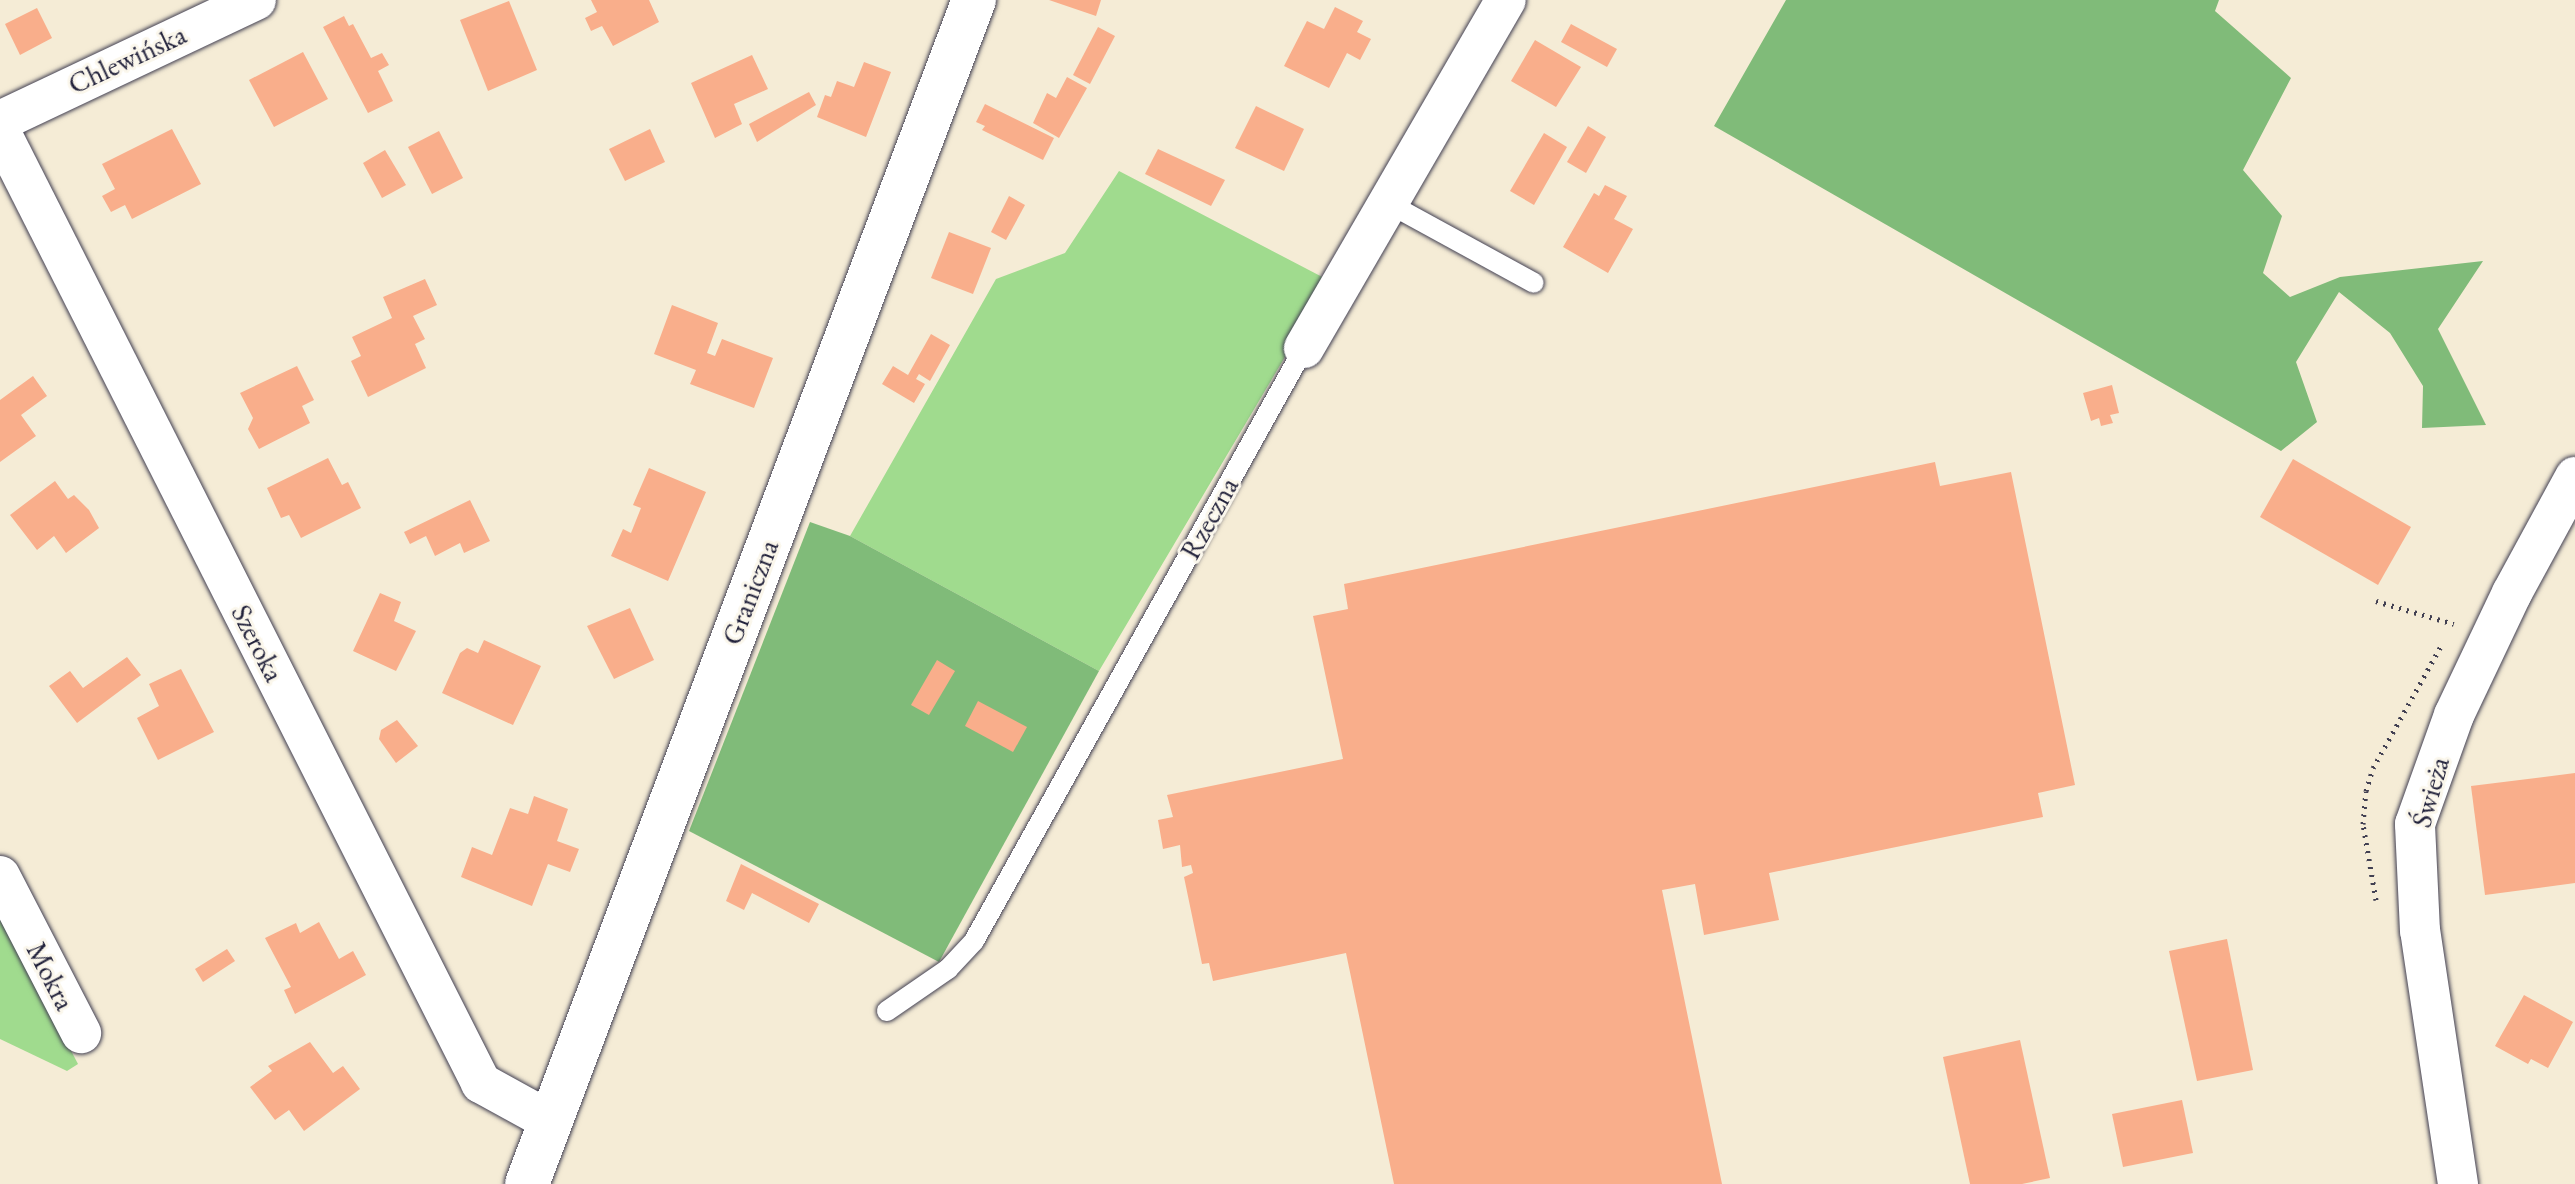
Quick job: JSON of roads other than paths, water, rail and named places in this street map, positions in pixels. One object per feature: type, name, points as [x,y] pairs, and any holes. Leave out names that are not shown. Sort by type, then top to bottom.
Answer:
[{"type":"street","name":"Chlewińska","points":[[0,121],[256,0]]},
{"type":"street","name":"Graniczna","points":[[527,1184],[974,0]]},
{"type":"street","name":"Rzeczna","points":[[1304,348],[1506,0]]},
{"type":"street","name":"Szeroka","points":[[0,131],[481,1083],[550,1121]]},
{"type":"street","name":"Świeża","points":[[2458,1184],[2420,931],[2415,824],[2454,715],[2512,593],[2575,477]]},
{"type":"street","name":"Mokra","points":[[0,876],[81,1033]]},
{"type":"lane","points":[[1388,203],[1534,283]]},
{"type":"lane","name":"Rzeczna","points":[[887,1011],[948,969],[974,941],[1304,348]]}]
